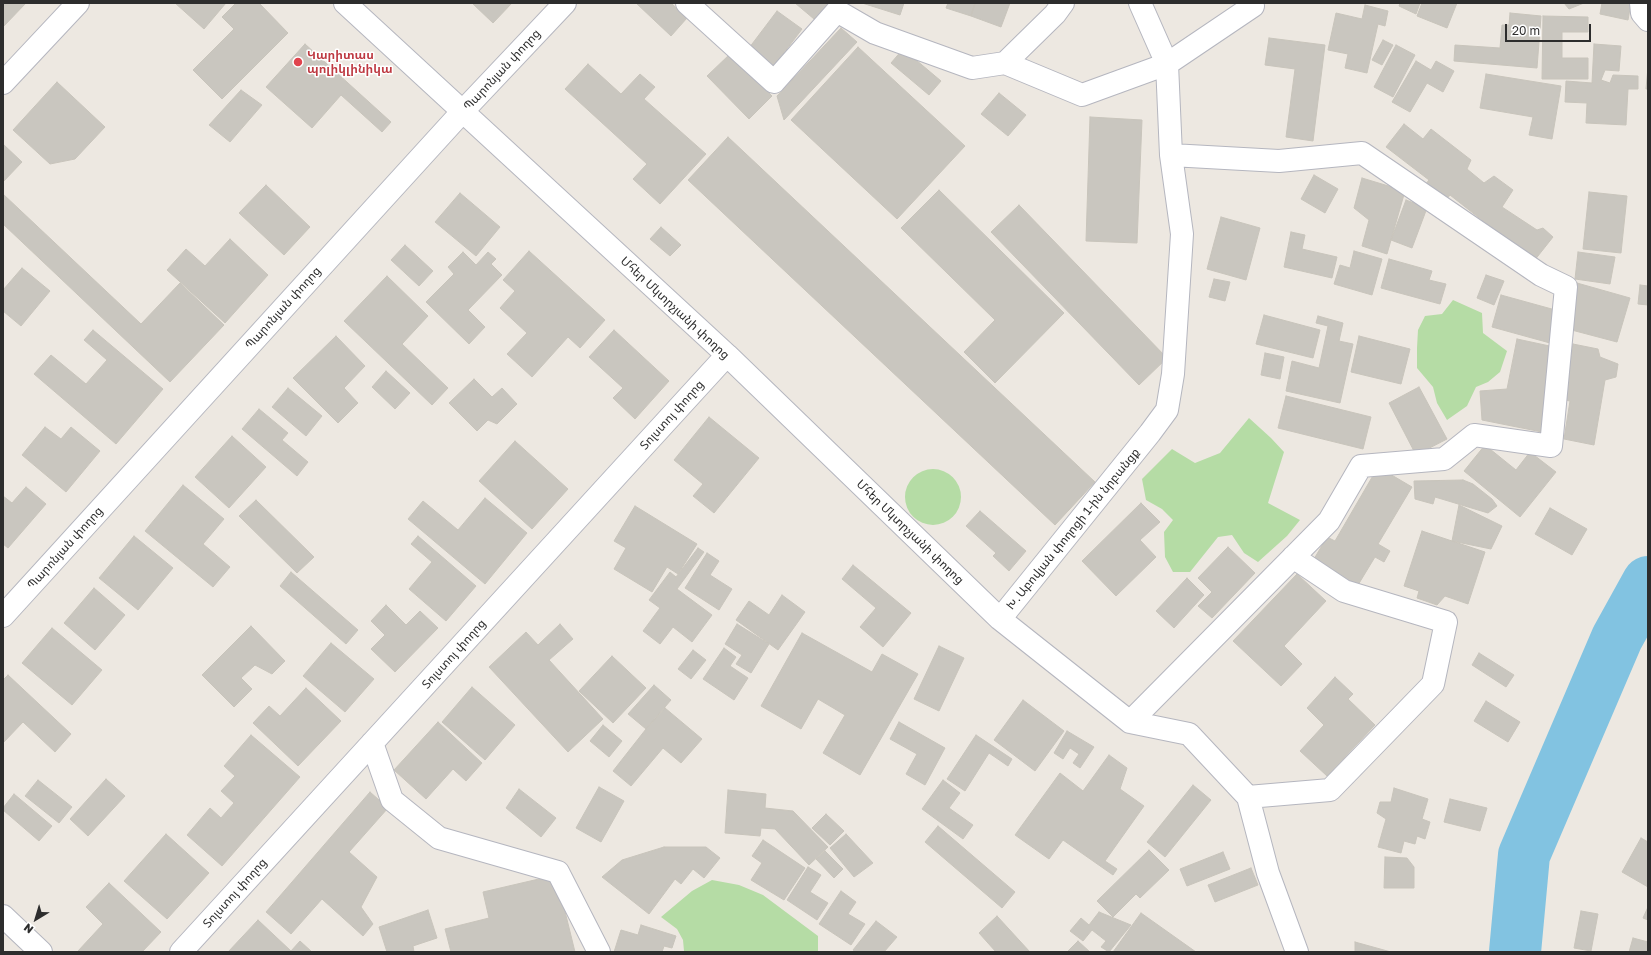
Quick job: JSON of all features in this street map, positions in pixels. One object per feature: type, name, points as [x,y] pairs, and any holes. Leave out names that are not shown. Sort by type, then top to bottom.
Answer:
[{"type":"street","points":[[3,83],[78,3]]},
{"type":"street","name":"Մհեր Մկտրչյանի փողոց","points":[[345,3],[727,355],[1000,619]]},
{"type":"street","name":"Պարոնյան փողոց","points":[[3,616],[462,112],[565,3]]},
{"type":"street","points":[[686,3],[774,82],[837,11],[875,33],[972,68],[1005,63],[1082,95],[1167,64],[1253,6]]},
{"type":"street","points":[[1005,63],[1055,14],[1063,3]]},
{"type":"street","name":"Խ․Աբովյան փողոցի 1-ին նրբանցք","points":[[1140,3],[1167,64],[1171,155],[1182,234],[1173,374],[1167,410],[1000,619],[1130,722],[1189,734],[1248,797],[1268,873],[1297,952]]},
{"type":"street","points":[[1641,3],[1642,12],[1648,20]]},
{"type":"street","points":[[1130,722],[1329,521],[1362,466],[1444,459],[1474,434],[1551,446],[1566,287],[1541,275],[1362,153],[1279,161],[1171,155]]},
{"type":"street","name":"Տոլստոյ փողոց","points":[[181,952],[727,355]]},
{"type":"street","points":[[1248,797],[1330,790],[1433,684],[1446,622],[1344,590],[1293,557]]},
{"type":"street","points":[[372,743],[392,800],[439,838],[558,872],[599,952]]},
{"type":"street","points":[[3,916],[41,952]]},
{"type":"green space","points":[[1453,300],[1482,313],[1483,333],[1507,351],[1500,372],[1488,382],[1476,387],[1467,406],[1447,420],[1437,403],[1433,387],[1417,368],[1417,348],[1418,330],[1425,316],[1442,314]]},
{"type":"green space","points":[[1249,418],[1284,452],[1268,503],[1300,520],[1287,536],[1258,562],[1244,553],[1232,535],[1218,537],[1190,572],[1173,572],[1165,557],[1164,532],[1173,520],[1162,509],[1146,500],[1142,479],[1172,449],[1195,463],[1220,453]]},
{"type":"green space","points":[[933,469],[944,471],[953,477],[959,486],[961,497],[959,508],[953,517],[944,523],[933,525],[922,523],[913,517],[907,508],[905,497],[907,486],[913,477],[922,471]]},
{"type":"green space","points":[[712,880],[739,885],[763,895],[818,936],[818,952],[684,951],[683,940],[677,929],[661,917],[692,891]]},
{"type":"building","points":[[3,3],[26,3],[3,27]]},
{"type":"building","points":[[175,3],[226,3],[204,29]]},
{"type":"building","points":[[236,3],[259,3],[288,33],[222,99],[193,70],[234,29],[222,17]]},
{"type":"building","points":[[472,3],[512,3],[493,23]]},
{"type":"building","points":[[636,3],[671,3],[687,18],[671,36]]},
{"type":"building","points":[[795,3],[828,3],[814,19]]},
{"type":"building","points":[[862,3],[904,3],[900,15]]},
{"type":"building","points":[[948,3],[975,3],[971,16],[946,8]]},
{"type":"building","points":[[975,3],[1010,3],[1001,27],[971,16]]},
{"type":"building","points":[[1400,3],[1420,3],[1416,14],[1399,6]]},
{"type":"building","points":[[1422,3],[1457,3],[1447,28],[1417,16]]},
{"type":"building","points":[[1564,3],[1584,3],[1569,9]]},
{"type":"building","points":[[1602,3],[1631,3],[1628,20],[1600,14]]},
{"type":"building","points":[[1365,5],[1388,11],[1385,26],[1378,24],[1367,73],[1345,68],[1348,54],[1328,50],[1336,13],[1362,19]]},
{"type":"building","points":[[777,11],[802,29],[771,70],[746,52]]},
{"type":"building","points":[[1510,13],[1541,16],[1537,68],[1454,61],[1455,45],[1500,48],[1502,25],[1509,25]]},
{"type":"building","points":[[1543,16],[1588,17],[1588,32],[1562,32],[1562,58],[1588,58],[1588,79],[1542,79]]},
{"type":"building","points":[[841,28],[857,42],[784,120],[777,96]]},
{"type":"building","points":[[1269,38],[1325,45],[1313,141],[1286,137],[1295,69],[1265,65]]},
{"type":"building","points":[[1383,40],[1393,45],[1382,65],[1372,60]]},
{"type":"building","points":[[305,44],[391,122],[382,132],[341,95],[312,128],[266,87]]},
{"type":"building","points":[[1594,44],[1621,46],[1619,71],[1605,70],[1601,80],[1610,83],[1613,75],[1638,76],[1638,89],[1628,89],[1626,125],[1586,123],[1587,103],[1565,102],[1566,81],[1592,83]]},
{"type":"building","points":[[1396,45],[1415,55],[1393,97],[1374,87]]},
{"type":"building","points":[[858,47],[965,146],[897,219],[791,120]]},
{"type":"building","points":[[903,49],[941,81],[929,95],[891,63]]},
{"type":"building","points":[[730,54],[772,96],[749,119],[707,76]]},
{"type":"building","points":[[1416,61],[1431,70],[1436,61],[1454,71],[1443,92],[1427,83],[1410,112],[1392,102]]},
{"type":"building","points":[[588,64],[621,94],[640,74],[655,87],[644,99],[706,154],[660,204],[633,179],[647,164],[565,89]]},
{"type":"building","points":[[1648,67],[1648,89],[1646,89]]},
{"type":"building","points":[[1486,74],[1561,86],[1552,139],[1529,135],[1533,117],[1480,108]]},
{"type":"building","points":[[57,82],[105,127],[75,159],[50,164],[13,130]]},
{"type":"building","points":[[241,90],[262,105],[230,142],[209,125]]},
{"type":"building","points":[[999,93],[1026,115],[1008,136],[981,114]]},
{"type":"building","points":[[1090,117],[1142,120],[1137,243],[1086,241]]},
{"type":"building","points":[[1404,124],[1423,139],[1431,129],[1471,160],[1467,169],[1484,183],[1494,176],[1513,190],[1502,207],[1537,230],[1543,228],[1553,237],[1534,261],[1450,195],[1445,201],[1425,185],[1429,180],[1386,147]]},
{"type":"building","points":[[728,137],[1095,482],[1055,525],[688,180]]},
{"type":"building","points":[[3,144],[22,162],[3,182]]},
{"type":"building","points":[[1314,175],[1338,189],[1325,213],[1301,199]]},
{"type":"building","points":[[1362,178],[1405,191],[1387,254],[1362,246],[1369,220],[1354,208]]},
{"type":"building","points":[[266,185],[310,227],[284,255],[239,213]]},
{"type":"building","points":[[939,190],[1064,313],[995,383],[964,352],[995,320],[901,228]]},
{"type":"building","points":[[1589,192],[1627,196],[1621,253],[1583,249]]},
{"type":"building","points":[[460,193],[500,227],[476,256],[435,222]]},
{"type":"building","points":[[3,194],[141,324],[180,283],[224,325],[170,382],[3,224]]},
{"type":"building","points":[[1406,200],[1427,208],[1412,248],[1391,240]]},
{"type":"building","points":[[1019,205],[1167,358],[1139,385],[991,232]]},
{"type":"building","points":[[1221,217],[1260,228],[1246,280],[1207,269]]},
{"type":"building","points":[[661,227],[681,245],[670,256],[650,239]]},
{"type":"building","points":[[1291,232],[1305,235],[1302,249],[1337,257],[1332,278],[1284,267]]},
{"type":"building","points":[[230,239],[268,275],[225,323],[167,270],[186,249],[205,266]]},
{"type":"building","points":[[405,245],[433,271],[419,286],[391,260]]},
{"type":"building","points":[[529,251],[605,320],[580,348],[568,337],[532,377],[507,354],[527,333],[500,308],[515,291],[503,280]]},
{"type":"building","points":[[1354,251],[1382,259],[1372,295],[1334,284],[1340,265],[1350,268]]},
{"type":"building","points":[[463,252],[476,265],[488,252],[496,259],[491,264],[502,275],[468,310],[485,327],[469,344],[426,302],[454,274],[448,267]]},
{"type":"building","points":[[1578,252],[1615,257],[1610,284],[1575,279]]},
{"type":"building","points":[[1389,259],[1432,271],[1429,280],[1446,284],[1440,304],[1381,288]]},
{"type":"building","points":[[22,268],[50,291],[21,326],[3,311],[3,290]]},
{"type":"building","points":[[1486,275],[1504,281],[1494,305],[1477,298]]},
{"type":"building","points":[[387,276],[428,316],[402,344],[448,388],[432,405],[344,321]]},
{"type":"building","points":[[1214,279],[1230,282],[1225,301],[1209,297]]},
{"type":"building","points":[[1577,283],[1630,298],[1617,342],[1564,328]]},
{"type":"building","points":[[1640,285],[1648,286],[1648,305],[1638,304]]},
{"type":"building","points":[[1501,295],[1559,311],[1550,343],[1492,327]]},
{"type":"building","points":[[1264,315],[1320,330],[1313,358],[1256,344]]},
{"type":"building","points":[[1318,316],[1343,323],[1339,341],[1353,344],[1340,403],[1286,391],[1292,361],[1319,368],[1328,326],[1316,323]]},
{"type":"building","points":[[93,330],[163,389],[116,444],[34,374],[51,355],[86,384],[107,360],[84,340]]},
{"type":"building","points":[[614,330],[669,381],[635,419],[613,398],[623,388],[589,357]]},
{"type":"building","points":[[336,336],[365,366],[344,388],[358,403],[338,423],[293,378]]},
{"type":"building","points":[[1359,336],[1410,349],[1401,384],[1351,372]]},
{"type":"building","points":[[1517,339],[1559,348],[1542,432],[1482,420],[1480,391],[1507,389]]},
{"type":"building","points":[[1573,344],[1598,349],[1600,357],[1618,364],[1616,377],[1605,380],[1594,445],[1564,439],[1570,401],[1564,400]]},
{"type":"building","points":[[1265,353],[1284,357],[1280,379],[1261,375]]},
{"type":"building","points":[[386,371],[410,393],[395,409],[372,387]]},
{"type":"building","points":[[474,379],[492,397],[502,388],[517,404],[497,424],[488,420],[477,431],[449,403]]},
{"type":"building","points":[[1419,387],[1447,439],[1416,455],[1389,403]]},
{"type":"building","points":[[288,388],[322,416],[306,436],[272,407]]},
{"type":"building","points":[[1286,396],[1371,417],[1363,449],[1278,428]]},
{"type":"building","points":[[259,409],[288,433],[282,440],[308,462],[297,476],[242,429]]},
{"type":"building","points":[[709,417],[759,458],[714,513],[693,496],[703,484],[674,460]]},
{"type":"building","points":[[45,427],[61,439],[71,427],[100,451],[66,492],[22,455]]},
{"type":"building","points":[[232,436],[266,467],[229,508],[195,477]]},
{"type":"building","points":[[515,441],[568,489],[532,529],[479,481]]},
{"type":"building","points":[[1485,445],[1516,470],[1530,452],[1556,472],[1520,517],[1464,471]]},
{"type":"building","points":[[1378,467],[1412,487],[1378,544],[1390,551],[1384,562],[1375,557],[1358,585],[1314,559],[1327,537],[1335,541]]},
{"type":"building","points":[[1463,480],[1473,484],[1492,499],[1497,506],[1488,513],[1435,497],[1433,504],[1415,499],[1414,481]]},
{"type":"building","points":[[183,485],[224,519],[203,544],[230,567],[213,587],[145,531]]},
{"type":"building","points":[[26,487],[46,504],[8,548],[3,544],[3,496],[12,503]]},
{"type":"building","points":[[485,498],[527,533],[485,584],[408,519],[423,501],[458,530]]},
{"type":"building","points":[[256,500],[314,557],[297,573],[239,516]]},
{"type":"building","points":[[1141,503],[1160,522],[1140,540],[1156,557],[1116,596],[1082,561]]},
{"type":"building","points":[[1459,505],[1502,526],[1491,549],[1452,541]]},
{"type":"building","points":[[635,506],[697,544],[678,574],[667,567],[652,592],[614,569],[626,548],[614,541]]},
{"type":"building","points":[[1550,508],[1587,529],[1572,555],[1535,534]]},
{"type":"building","points":[[980,511],[1026,551],[1009,571],[993,556],[996,553],[966,526]]},
{"type":"building","points":[[1422,531],[1485,552],[1468,604],[1445,596],[1437,605],[1417,598],[1419,591],[1404,586]]},
{"type":"building","points":[[134,536],[173,568],[138,610],[99,578]]},
{"type":"building","points":[[418,536],[476,586],[446,621],[409,589],[432,562],[411,544]]},
{"type":"building","points":[[1228,547],[1255,573],[1212,618],[1198,606],[1212,592],[1198,578]]},
{"type":"building","points":[[698,548],[704,552],[677,589],[712,615],[692,642],[673,627],[660,644],[643,631],[660,608],[649,600],[670,572],[676,577]]},
{"type":"building","points":[[707,553],[719,561],[710,575],[732,589],[719,610],[685,588]]},
{"type":"building","points":[[853,565],[911,613],[883,647],[860,627],[876,608],[842,579]]},
{"type":"building","points":[[291,572],[358,630],[346,644],[280,586]]},
{"type":"building","points":[[1297,574],[1326,601],[1284,646],[1302,664],[1281,686],[1233,641]]},
{"type":"building","points":[[1187,578],[1204,595],[1174,628],[1156,611]]},
{"type":"building","points":[[94,588],[125,615],[95,650],[64,623]]},
{"type":"building","points":[[782,595],[805,612],[778,650],[736,620],[749,601],[769,615]]},
{"type":"building","points":[[386,605],[406,625],[420,611],[438,628],[395,672],[371,649],[385,635],[371,621]]},
{"type":"building","points":[[560,624],[573,639],[549,660],[603,719],[568,752],[489,667],[526,632],[538,645]]},
{"type":"building","points":[[737,624],[769,644],[751,673],[736,664],[742,655],[725,644]]},
{"type":"building","points":[[251,626],[285,661],[272,674],[255,665],[241,678],[252,689],[234,707],[202,675]]},
{"type":"building","points":[[52,628],[102,670],[72,705],[22,663]]},
{"type":"building","points":[[802,633],[872,672],[882,654],[918,674],[860,775],[823,753],[845,715],[818,699],[801,729],[761,706]]},
{"type":"building","points":[[331,643],[374,679],[345,712],[303,676]]},
{"type":"building","points":[[939,646],[964,658],[939,711],[914,699]]},
{"type":"building","points":[[724,648],[736,657],[730,666],[748,678],[734,700],[703,679]]},
{"type":"building","points":[[693,650],[706,660],[691,679],[678,669]]},
{"type":"building","points":[[1479,653],[1514,675],[1506,687],[1472,665]]},
{"type":"building","points":[[612,656],[646,688],[613,723],[579,691]]},
{"type":"building","points":[[8,675],[71,734],[55,752],[23,722],[3,743],[3,680]]},
{"type":"building","points":[[1335,677],[1353,694],[1348,699],[1375,725],[1327,776],[1300,751],[1324,725],[1307,708]]},
{"type":"building","points":[[654,685],[671,700],[646,729],[628,714]]},
{"type":"building","points":[[472,687],[515,725],[485,760],[442,722]]},
{"type":"building","points":[[306,688],[341,721],[298,766],[253,723],[269,706],[280,716]]},
{"type":"building","points":[[1023,700],[1064,731],[1035,771],[994,740]]},
{"type":"building","points":[[1486,701],[1520,722],[1508,742],[1474,721]]},
{"type":"building","points":[[665,708],[702,739],[681,763],[663,748],[631,786],[613,771],[646,729]]},
{"type":"building","points":[[438,722],[482,763],[466,781],[453,769],[426,799],[394,770]]},
{"type":"building","points":[[899,722],[945,748],[925,785],[906,774],[917,754],[890,739]]},
{"type":"building","points":[[603,725],[622,741],[609,757],[590,741]]},
{"type":"building","points":[[1067,731],[1094,747],[1080,768],[1073,763],[1079,754],[1070,748],[1063,759],[1054,753]]},
{"type":"building","points":[[251,735],[300,777],[222,866],[187,835],[210,808],[221,818],[234,803],[221,791],[235,776],[224,766]]},
{"type":"building","points":[[976,735],[1012,759],[1008,766],[989,753],[965,791],[947,779]]},
{"type":"building","points":[[1109,755],[1127,768],[1120,789],[1144,806],[1105,861],[1117,869],[1113,875],[1063,840],[1049,859],[1015,835],[1060,773],[1083,791]]},
{"type":"building","points":[[106,779],[125,796],[88,836],[70,819]]},
{"type":"building","points":[[38,780],[72,807],[59,823],[25,796]]},
{"type":"building","points":[[943,780],[960,793],[949,808],[973,825],[963,839],[922,809]]},
{"type":"building","points":[[1193,785],[1211,800],[1165,857],[1147,842]]},
{"type":"building","points":[[599,787],[624,801],[601,842],[576,828]]},
{"type":"building","points":[[1394,788],[1428,799],[1422,819],[1430,822],[1425,839],[1417,836],[1415,844],[1404,841],[1401,853],[1378,847],[1386,819],[1377,813],[1380,802],[1391,802]]},
{"type":"building","points":[[519,789],[556,818],[541,837],[506,808]]},
{"type":"building","points":[[728,790],[766,794],[765,808],[793,811],[828,847],[809,865],[775,829],[761,828],[760,836],[725,833]]},
{"type":"building","points":[[370,792],[388,808],[349,852],[377,877],[361,907],[373,924],[363,936],[322,899],[291,934],[266,912]]},
{"type":"building","points":[[14,794],[52,826],[39,841],[3,810]]},
{"type":"building","points":[[1450,799],[1487,808],[1480,831],[1444,822]]},
{"type":"building","points":[[826,814],[844,831],[830,845],[812,828]]},
{"type":"building","points":[[938,826],[1015,892],[1002,908],[925,842]]},
{"type":"building","points":[[166,834],[209,873],[167,919],[124,881]]},
{"type":"building","points":[[846,834],[873,863],[854,877],[830,848]]},
{"type":"building","points":[[1641,838],[1648,842],[1648,887],[1622,872]]},
{"type":"building","points":[[763,840],[805,868],[784,900],[751,880],[762,863],[752,856]]},
{"type":"building","points":[[664,847],[706,847],[720,858],[704,878],[693,869],[681,884],[675,879],[649,914],[602,877],[622,860]]},
{"type":"building","points":[[1149,850],[1169,870],[1140,898],[1136,894],[1113,917],[1097,901]]},
{"type":"building","points":[[825,851],[843,869],[834,878],[816,859]]},
{"type":"building","points":[[1223,852],[1230,869],[1187,886],[1180,869]]},
{"type":"building","points":[[1385,857],[1407,858],[1414,867],[1414,888],[1384,888]]},
{"type":"building","points":[[808,867],[821,875],[810,892],[828,903],[817,920],[787,900]]},
{"type":"building","points":[[1251,868],[1258,885],[1215,902],[1208,885]]},
{"type":"building","points":[[556,875],[575,952],[451,952],[445,929],[489,918],[483,892]]},
{"type":"building","points":[[109,883],[161,932],[142,952],[78,951],[103,924],[86,907]]},
{"type":"building","points":[[841,891],[856,902],[848,914],[865,924],[851,945],[819,924]]},
{"type":"building","points":[[1648,907],[1648,920],[1643,918]]},
{"type":"building","points":[[428,910],[437,938],[413,946],[414,952],[387,952],[379,927]]},
{"type":"building","points":[[1581,911],[1598,914],[1591,951],[1574,948]]},
{"type":"building","points":[[1099,912],[1131,925],[1109,952],[1101,947],[1106,941],[1092,930],[1083,941],[1070,931],[1081,918],[1089,925]]},
{"type":"building","points":[[1141,913],[1196,952],[1113,952]]},
{"type":"building","points":[[997,916],[1030,952],[996,952],[979,933]]},
{"type":"building","points":[[258,920],[291,951],[300,941],[312,952],[228,952]]},
{"type":"building","points":[[876,921],[897,937],[884,952],[856,952],[853,950]]},
{"type":"building","points":[[641,925],[676,936],[672,948],[664,946],[662,952],[614,952],[621,930],[638,935]]},
{"type":"building","points":[[1633,938],[1648,942],[1648,952],[1629,952]]},
{"type":"building","points":[[1078,941],[1090,952],[1067,952]]},
{"type":"building","points":[[1355,942],[1391,952],[1355,952]]},
{"type":"waterway","points":[[1515,952],[1524,855],[1617,638],[1648,582]]},
{"type":"place","name":"Կարիտաս պոլիկլինիկա","points":[[298,62]]}]
